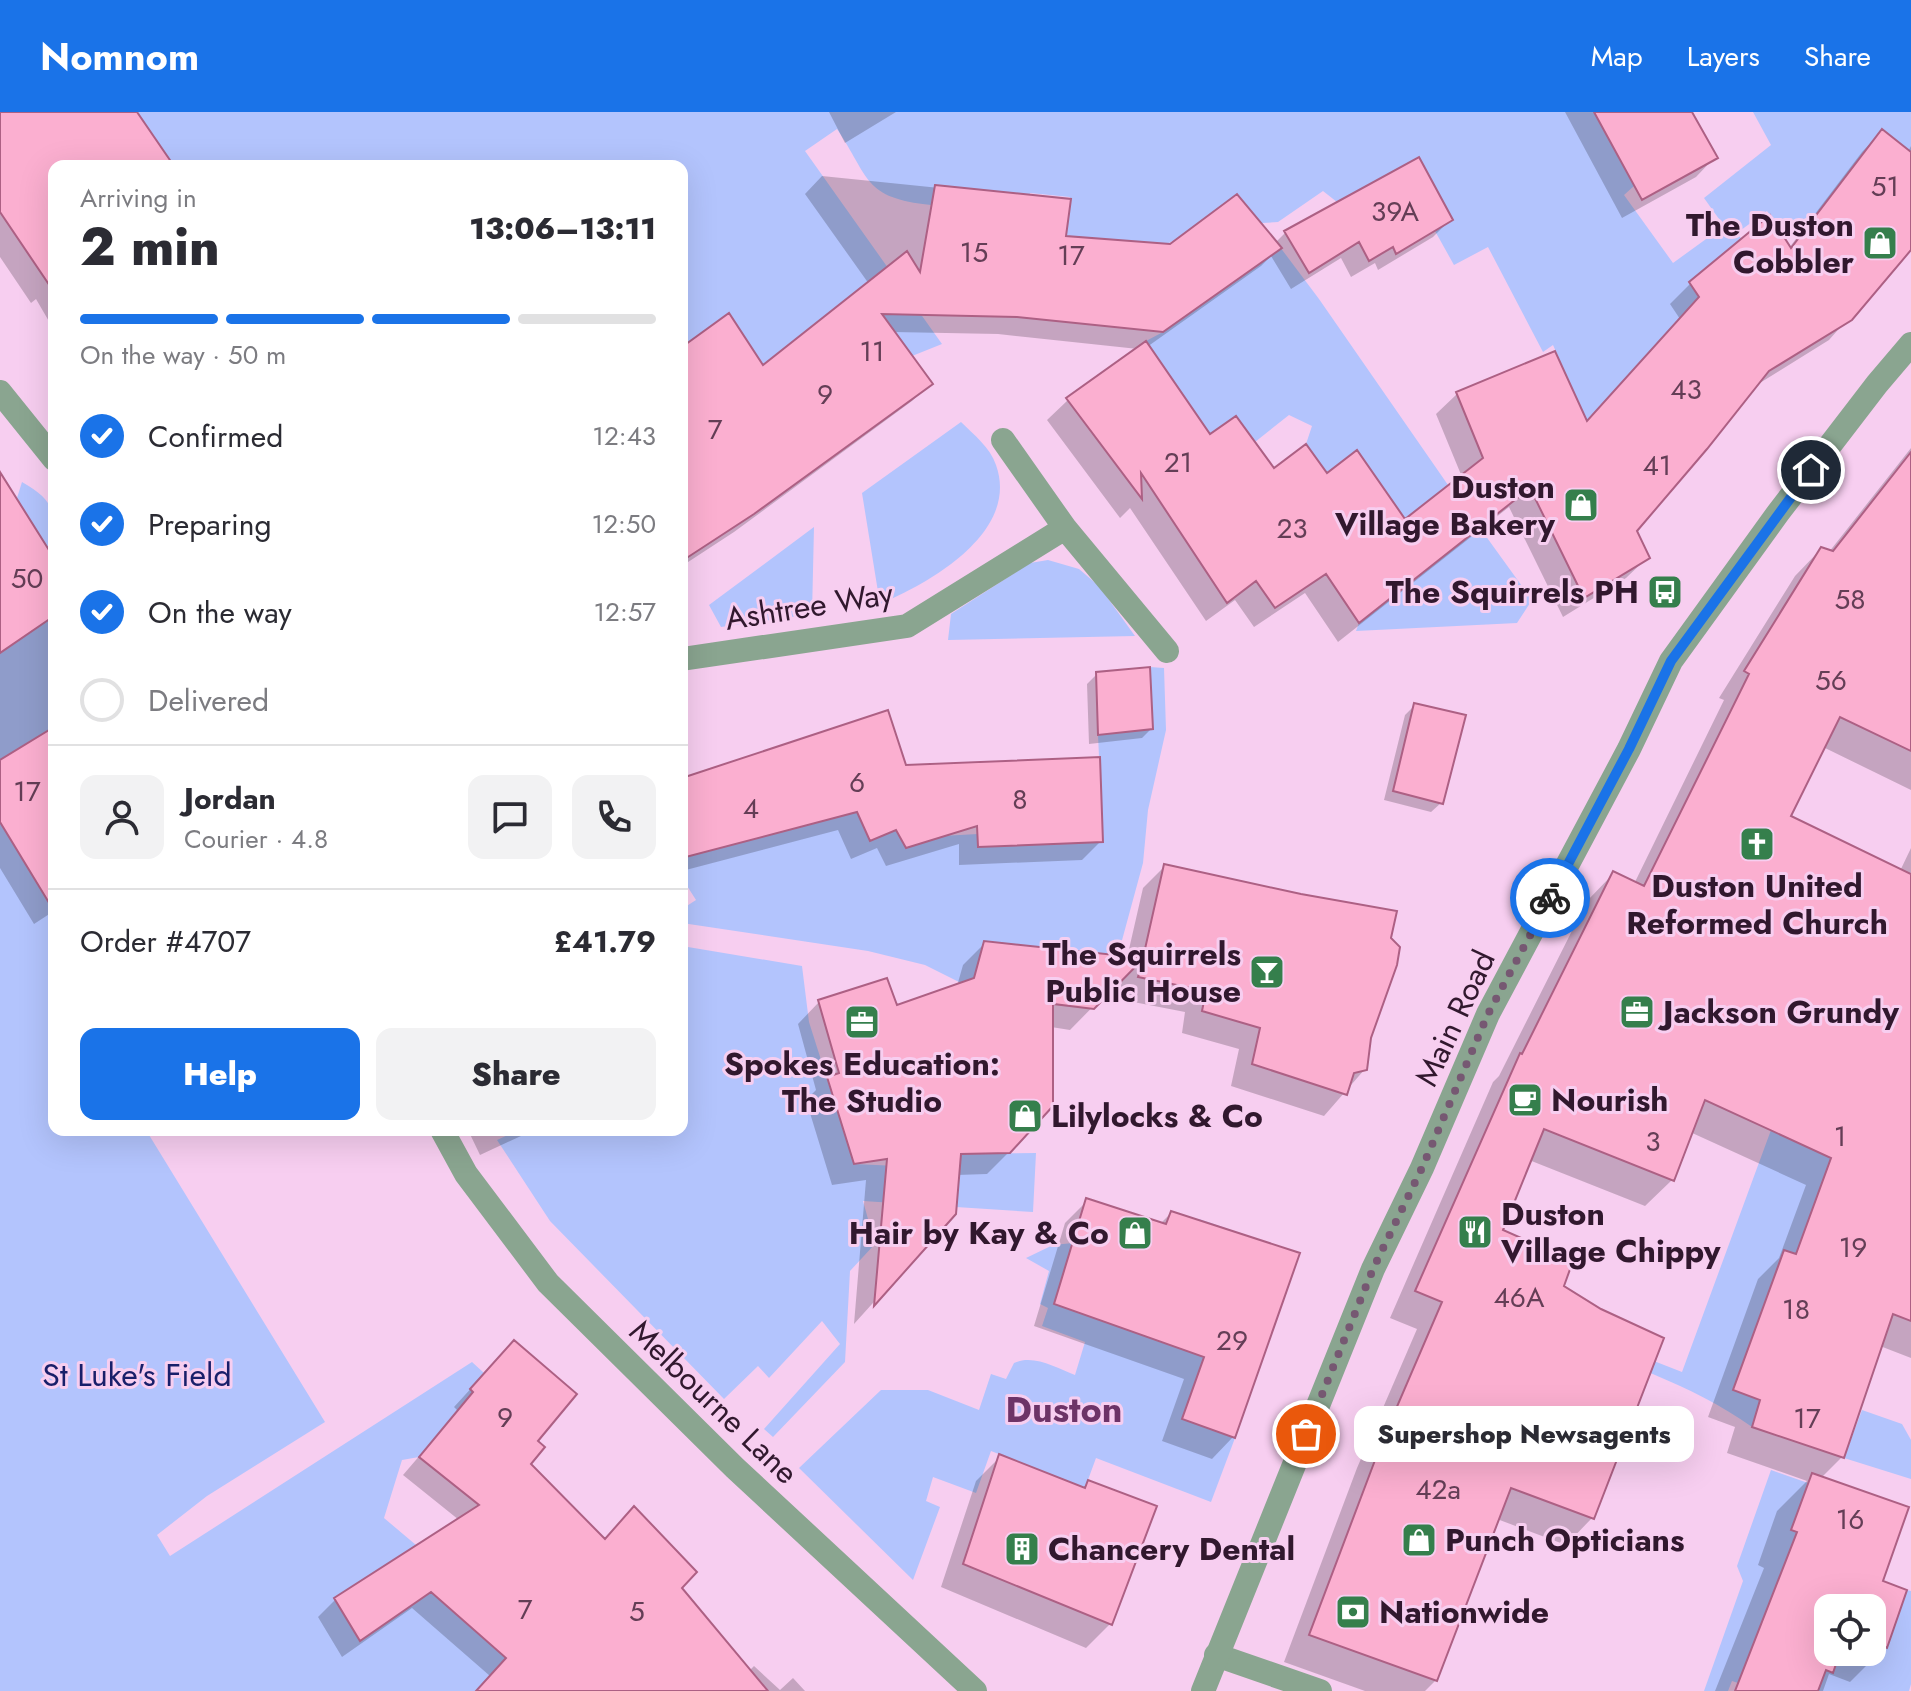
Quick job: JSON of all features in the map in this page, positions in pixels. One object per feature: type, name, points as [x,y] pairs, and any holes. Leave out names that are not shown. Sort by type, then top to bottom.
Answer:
[{"type":"street","name":"Main Road","points":[[1203,1691],[1373,1269],[1422,1168],[1488,1014],[1629,749],[1671,661],[1778,513],[1911,344]]},
{"type":"street","points":[[2,398],[48,452]]},
{"type":"street","points":[[1003,440],[1065,528],[1167,651]]},
{"type":"street","name":"Ashtree Way","points":[[688,658],[907,626],[1065,528]]},
{"type":"street","name":"Melbourne Lane","points":[[445,1136],[466,1174],[548,1283],[735,1468],[975,1691]]},
{"type":"street","points":[[1216,1655],[1320,1691]]},
{"type":"green space","points":[[91,112],[1594,112],[1634,186],[1624,195],[1673,263],[1724,226],[1704,198],[1771,145],[1753,112],[1911,112],[1911,152],[1882,129],[1847,175],[1833,285],[1793,232],[1785,239],[1767,211],[1737,233],[1757,259],[1689,282],[1705,307],[1593,434],[1553,345],[1543,352],[1488,247],[1454,265],[1435,231],[1453,220],[1337,202],[1323,191],[1278,222],[1262,223],[1319,299],[1448,485],[1416,511],[1445,555],[1480,528],[1532,600],[1517,623],[1356,631],[1359,623],[1419,577],[1387,531],[1357,451],[1327,473],[1306,444],[1312,426],[1289,415],[1255,442],[1236,416],[1210,434],[1146,341],[1217,294],[1199,268],[1261,223],[1238,194],[1178,238],[1117,271],[1119,240],[1066,236],[1070,197],[1030,193],[1026,233],[935,186],[931,205],[909,202],[880,191],[871,183],[837,129],[805,151],[942,344],[912,356],[863,286],[766,369],[729,313],[689,342],[715,381],[688,401],[688,160],[149,160],[163,151],[138,114]]},
{"type":"green space","points":[[961,422],[986,447],[996,465],[1000,489],[995,512],[983,533],[966,552],[923,583],[880,604],[862,493]]},
{"type":"green space","points":[[22,482],[48,504],[48,548],[17,498]]},
{"type":"green space","points":[[814,527],[812,614],[721,627],[709,605]]},
{"type":"green space","points":[[1048,560],[1079,569],[1099,586],[1135,636],[948,640],[951,614],[1030,563]]},
{"type":"green space","points":[[0,618],[46,621],[48,731],[0,760]]},
{"type":"green space","points":[[1150,667],[1164,668],[1166,730],[1148,810],[1143,863],[1118,955],[984,941],[971,988],[925,965],[868,951],[688,924],[688,905],[696,900],[688,887],[688,852],[856,811],[870,841],[896,830],[906,848],[941,836],[978,834],[978,847],[1103,842],[1098,735],[1153,729]]},
{"type":"green space","name":"St Luke's Field","points":[[0,822],[48,902],[48,1136],[150,1136],[325,1422],[207,1496],[157,1535],[170,1556],[472,1362],[484,1373],[471,1389],[473,1392],[419,1457],[402,1460],[384,1518],[416,1545],[334,1598],[360,1641],[551,1508],[468,1624],[506,1658],[482,1684],[489,1691],[0,1691]]},
{"type":"green space","points":[[688,947],[802,966],[809,1022],[854,1164],[920,1167],[919,1154],[1036,1153],[1033,1212],[863,1201],[875,1244],[850,1271],[845,1362],[773,1437],[764,1429],[840,1344],[822,1321],[769,1378],[758,1366],[724,1399],[550,1221],[497,1140],[506,1136],[688,1136]]},
{"type":"green space","points":[[1771,1130],[1911,1196],[1815,1201],[1796,1254],[1784,1250],[1770,1369],[1752,1427],[1678,1385],[1546,1332],[1595,1338],[1682,1372]]},
{"type":"green space","points":[[1199,1219],[1243,1234],[1224,1289],[1132,1331],[1176,1347],[1185,1329],[1205,1355],[1183,1419],[1235,1438],[1211,1502],[1096,1458],[1066,1540],[1037,1469],[991,1451],[976,1493],[933,1477],[926,1501],[940,1507],[913,1580],[799,1468],[881,1390],[928,1390],[979,1410],[991,1374],[1006,1379],[1014,1363],[1037,1361],[1075,1375],[1085,1342],[1042,1326],[1048,1308],[1040,1304],[1049,1271],[1026,1258],[1053,1245],[1073,1243],[1178,1279]]},
{"type":"green space","points":[[1862,1410],[1902,1424],[1911,1440],[1911,1479],[1844,1458]]},
{"type":"green space","points":[[1771,1470],[1808,1483],[1791,1530],[1829,1543],[1738,1683],[1732,1681],[1728,1691],[1704,1691],[1743,1581],[1737,1566]]},
{"type":"green space","points":[[1907,1590],[1911,1591],[1909,1691],[1818,1691],[1826,1670],[1833,1673],[1835,1666],[1886,1666],[1887,1647]]},
{"type":"building","points":[[0,112],[137,112],[170,160],[48,160],[48,283],[0,212]]},
{"type":"building","points":[[1594,112],[1692,112],[1718,158],[1642,200]]},
{"type":"building","points":[[1882,129],[1911,152],[1911,250],[1852,320],[1769,371],[1637,531],[1650,558],[1584,598],[1530,488],[1359,623],[1326,574],[1275,608],[1256,581],[1227,603],[1141,473],[1142,499],[1066,398],[1146,341],[1210,434],[1236,416],[1274,468],[1306,444],[1327,473],[1357,450],[1405,519],[1483,458],[1456,392],[1555,351],[1587,421],[1699,297],[1689,282],[1770,215],[1791,248]]},
{"type":"building","points":[[1419,157],[1453,220],[1396,254],[1393,247],[1369,261],[1359,242],[1309,273],[1284,231]]},
{"type":"building","points":[[935,185],[1071,199],[1066,236],[1170,244],[1237,194],[1282,248],[1163,332],[1017,317],[882,314],[933,384],[754,514],[688,557],[688,343],[729,313],[763,365],[907,251],[920,272]]},
{"type":"building","points":[[1911,452],[1911,751],[1840,717],[1791,816],[1911,874],[1911,1321],[1893,1314],[1844,1458],[1752,1427],[1760,1400],[1733,1390],[1784,1250],[1796,1254],[1831,1158],[1705,1100],[1674,1181],[1544,1129],[1503,1230],[1573,1261],[1564,1286],[1601,1309],[1664,1338],[1594,1519],[1511,1488],[1437,1681],[1309,1635],[1383,1439],[1442,1302],[1415,1291],[1520,1053],[1613,871],[1644,886],[1749,674],[1744,671],[1821,547],[1833,551]]},
{"type":"building","points":[[0,472],[48,548],[48,620],[0,653]]},
{"type":"building","points":[[1150,667],[1153,729],[1098,735],[1096,672]]},
{"type":"building","points":[[1414,703],[1466,715],[1443,804],[1393,791]]},
{"type":"building","points":[[888,710],[906,765],[1100,757],[1103,842],[978,847],[977,826],[906,848],[896,830],[870,841],[857,812],[688,856],[688,776]]},
{"type":"building","points":[[48,731],[48,901],[0,822],[0,760]]},
{"type":"building","points":[[1164,864],[1397,911],[1391,938],[1400,947],[1397,965],[1371,1038],[1367,1070],[1354,1073],[1347,1095],[1252,1064],[1260,1028],[1202,1011],[1206,991],[1138,977],[1143,959],[1094,1009],[1053,1004],[1053,1106],[1010,1153],[961,1154],[956,1214],[874,1306],[887,1159],[854,1164],[827,1077],[839,1073],[818,1000],[887,978],[897,1005],[974,978],[984,941],[1143,958]]},
{"type":"building","points":[[1086,1198],[1166,1224],[1171,1211],[1300,1253],[1235,1438],[1182,1419],[1204,1357],[1054,1304]]},
{"type":"building","points":[[514,1340],[577,1394],[538,1441],[545,1447],[531,1464],[605,1539],[634,1506],[697,1572],[682,1588],[768,1691],[476,1691],[506,1658],[431,1592],[360,1641],[334,1598],[479,1505],[419,1457],[473,1392],[470,1389]]},
{"type":"building","points":[[999,1454],[1085,1488],[1088,1480],[1157,1506],[1112,1625],[963,1564]]},
{"type":"building","points":[[1812,1473],[1909,1507],[1883,1581],[1907,1590],[1887,1648],[1886,1594],[1814,1594],[1814,1666],[1835,1666],[1833,1673],[1826,1670],[1818,1691],[1735,1691],[1797,1532],[1791,1530]]},
{"type":"way so far","points":[[1306,1434],[1373,1269],[1422,1168],[1488,1014],[1550,898]]},
{"type":"place","name":"The Duston Cobbler","points":[[1880,243]]},
{"type":"place","name":"Duston Village Bakery","points":[[1581,505]]},
{"type":"place","name":"The Squirrels PH","points":[[1665,592]]},
{"type":"place","name":"Duston United Reformed Church","points":[[1757,844]]},
{"type":"place","name":"The Squirrels Public House","points":[[1267,972]]},
{"type":"place","name":"Jackson Grundy","points":[[1637,1012]]},
{"type":"place","name":"Spokes Education: The Studio","points":[[862,1022]]},
{"type":"place","name":"Nourish","points":[[1525,1100]]},
{"type":"place","name":"Lilylocks & Co","points":[[1025,1116]]},
{"type":"place","name":"Duston Village Chippy","points":[[1475,1232]]},
{"type":"place","name":"Hair by Kay & Co","points":[[1135,1233]]},
{"type":"place","name":"Supershop Newsagents","points":[[1306,1434]]},
{"type":"place","name":"Punch Opticians","points":[[1419,1540]]},
{"type":"place","name":"Chancery Dental","points":[[1022,1549]]},
{"type":"place","name":"Nationwide","points":[[1353,1612]]},
{"type":"district","name":"Duston","points":[[1064,1409]]},
{"type":"route","points":[[1550,898],[1629,749],[1671,661],[1811,470]]}]
